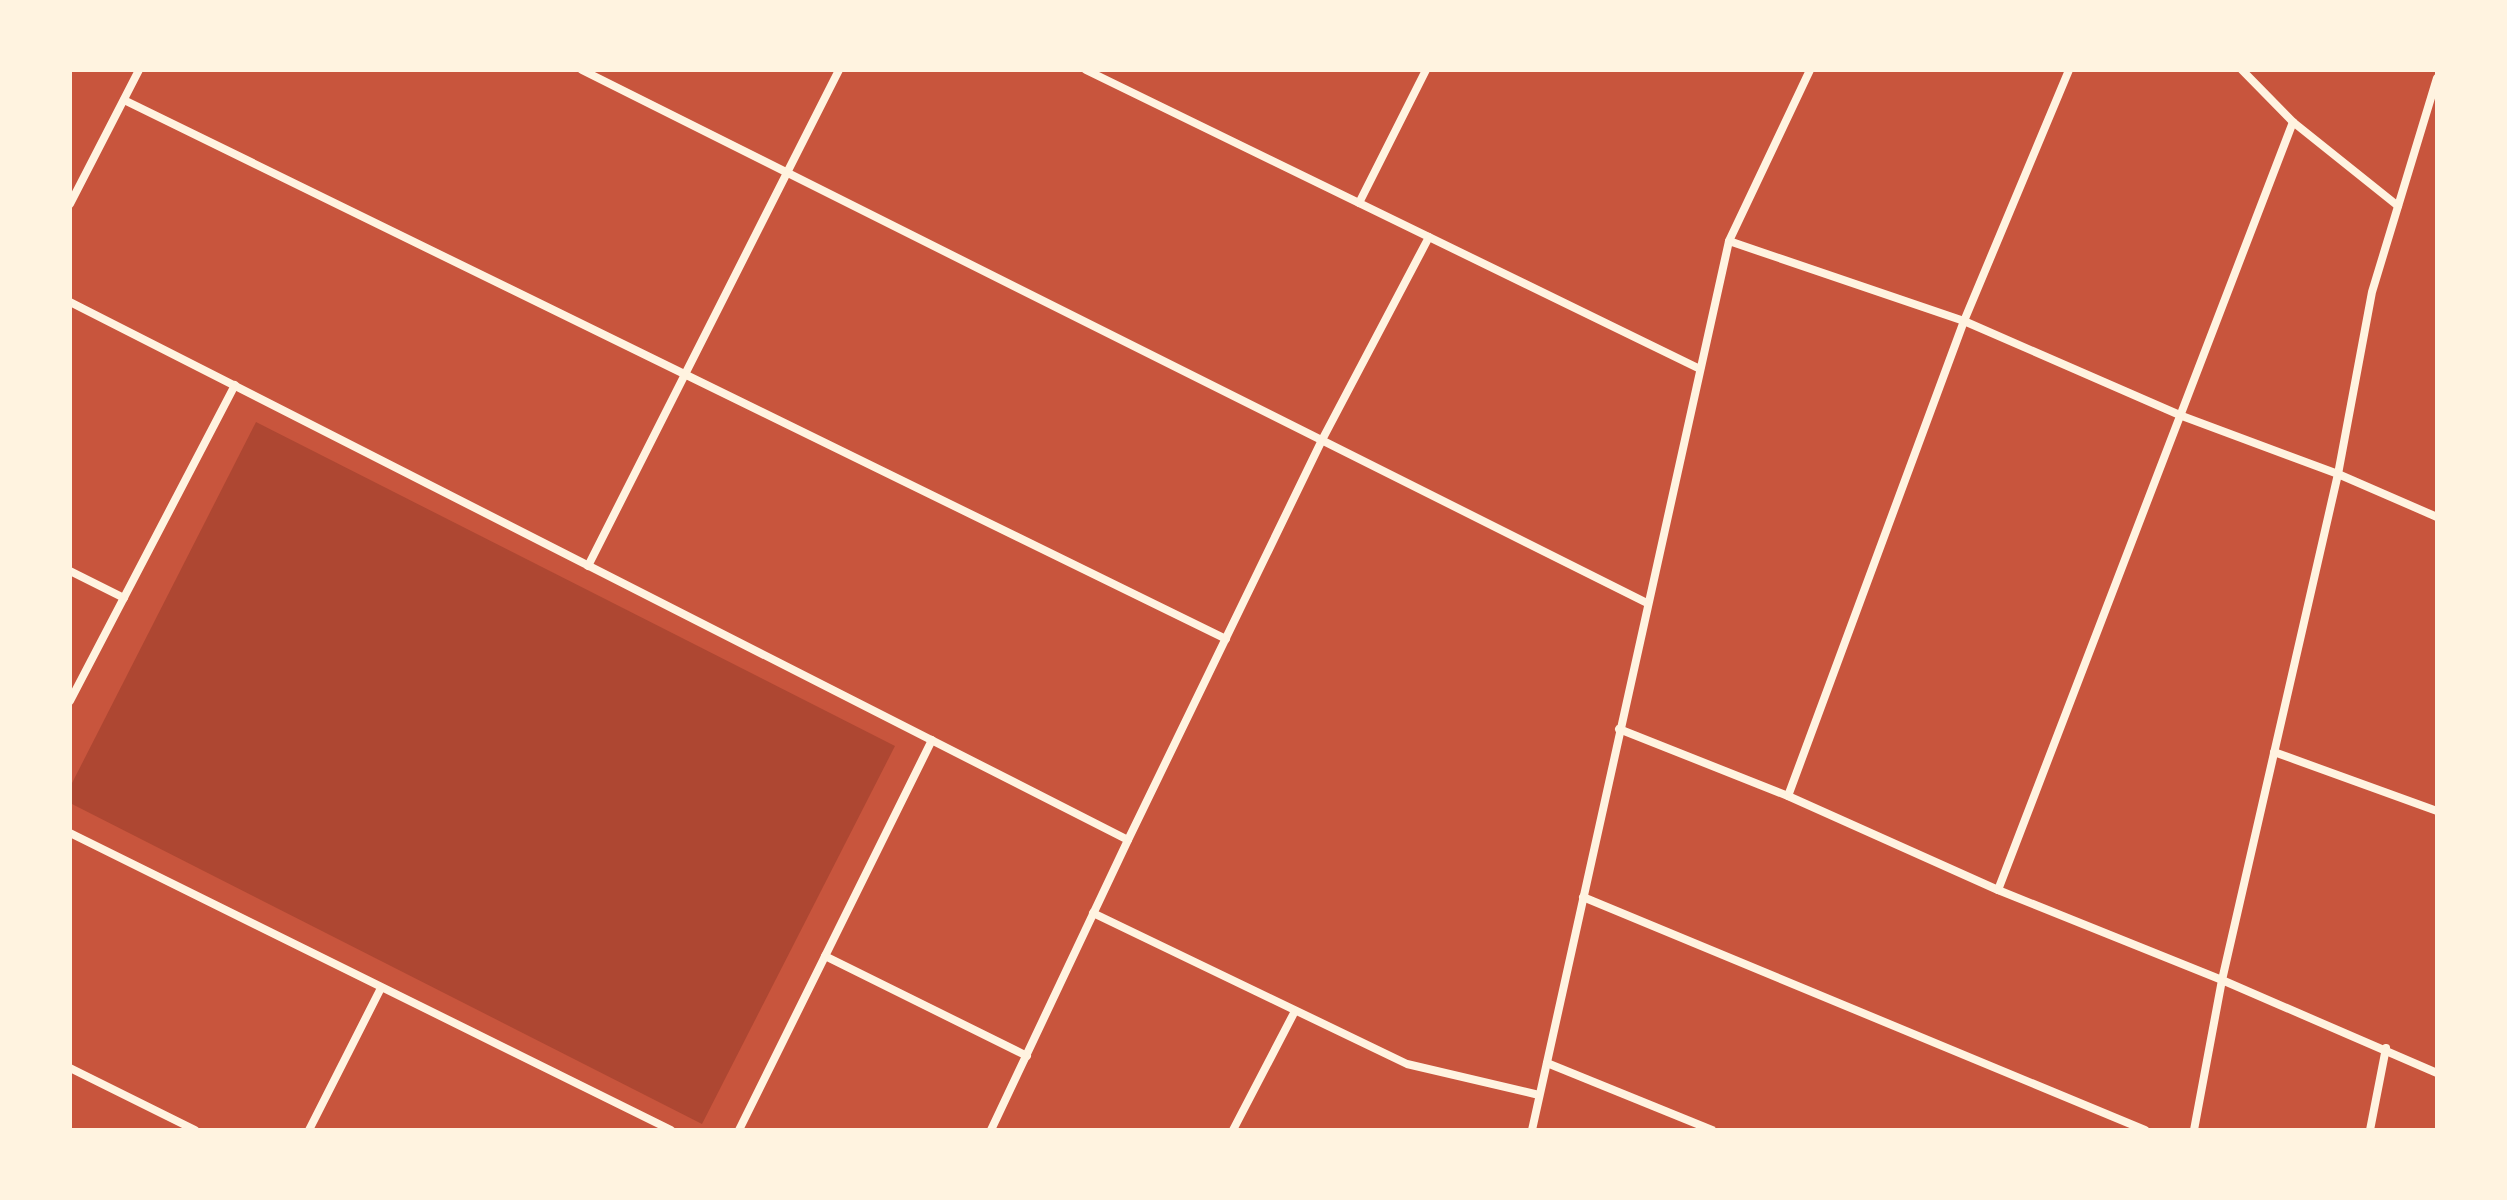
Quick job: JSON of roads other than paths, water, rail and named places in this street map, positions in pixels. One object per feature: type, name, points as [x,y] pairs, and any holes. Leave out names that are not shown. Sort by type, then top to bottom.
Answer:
[{"type":"street","points":[[70,204],[139,70]]},
{"type":"street","points":[[582,70],[1647,603]]},
{"type":"street","points":[[588,566],[839,70]]},
{"type":"street","points":[[1086,70],[1700,369]]},
{"type":"street","points":[[1359,203],[1426,70]]},
{"type":"street","points":[[1532,1130],[1729,241],[1810,70]]},
{"type":"street","points":[[1788,796],[1964,321],[2069,70]]},
{"type":"street","points":[[2242,70],[2293,122],[2398,206]]},
{"type":"street","points":[[2194,1130],[2222,980],[2338,474],[2372,292],[2437,78]]},
{"type":"street","points":[[124,100],[1226,639]]},
{"type":"street","points":[[1998,890],[2293,122]]},
{"type":"street","points":[[991,1130],[1322,440],[1429,237]]},
{"type":"street","points":[[1729,241],[1964,321],[2182,416],[2338,474],[2437,517]]},
{"type":"street","points":[[70,302],[1128,840]]},
{"type":"street","points":[[70,701],[235,385]]},
{"type":"street","points":[[70,571],[124,598]]},
{"type":"street","points":[[1619,729],[1788,796],[1998,890],[2386,1048],[2437,1073]]},
{"type":"street","points":[[739,1130],[932,740]]},
{"type":"street","points":[[2274,752],[2437,811]]},
{"type":"street","points":[[70,833],[671,1130]]},
{"type":"street","points":[[1583,897],[2145,1130]]},
{"type":"street","points":[[1093,913],[1407,1064],[1539,1095]]},
{"type":"street","points":[[825,956],[1027,1056]]},
{"type":"street","points":[[309,1130],[381,988]]},
{"type":"street","points":[[1233,1130],[1295,1011]]},
{"type":"street","points":[[2370,1130],[2386,1048]]},
{"type":"street","points":[[1547,1063],[1712,1130]]},
{"type":"street","points":[[70,1068],[195,1130]]}]
